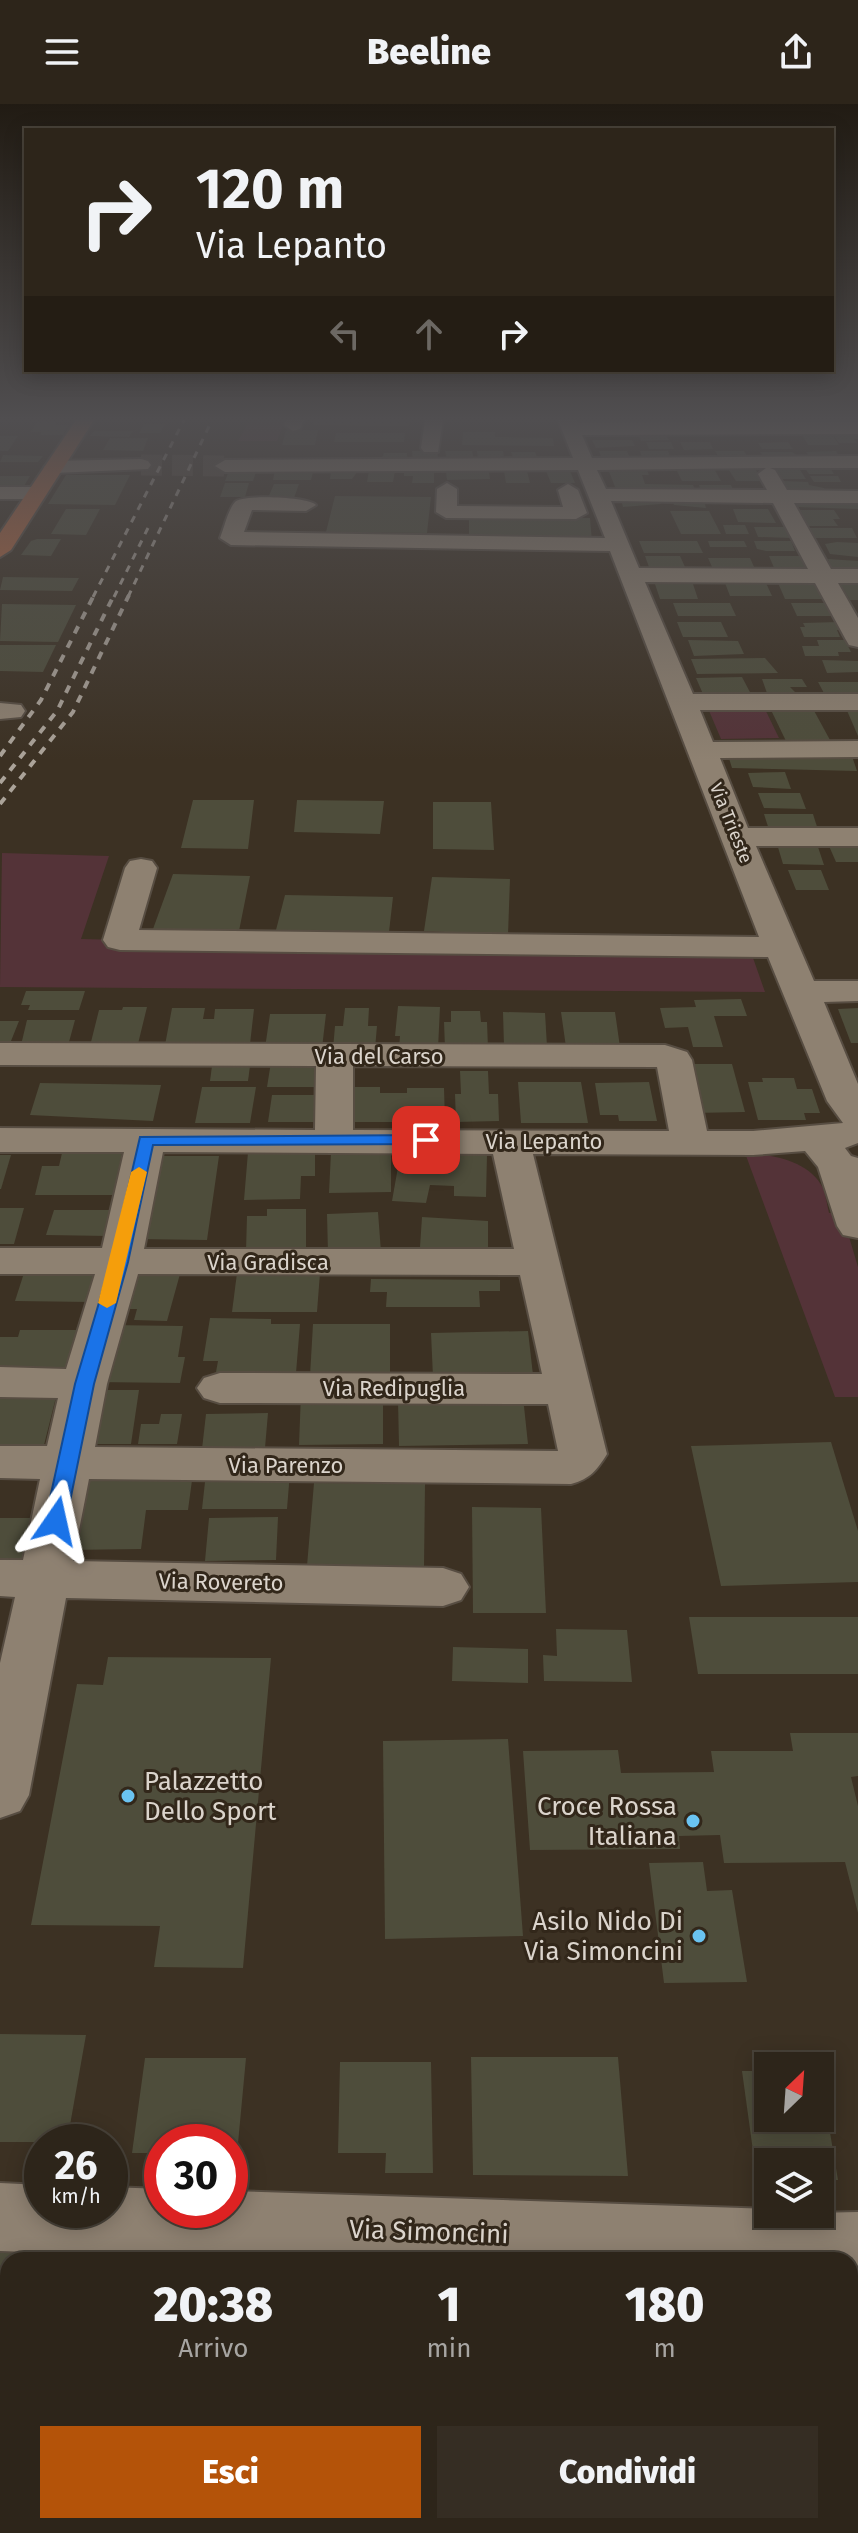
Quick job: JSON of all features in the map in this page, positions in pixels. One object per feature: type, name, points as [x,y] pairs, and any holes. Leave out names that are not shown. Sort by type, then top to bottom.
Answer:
[{"type":"street","points":[[233,533],[231,538],[270,541],[618,545]]},
{"type":"street","points":[[270,541],[272,533]]},
{"type":"street","points":[[300,541],[302,533]]},
{"type":"street","name":"Via Trieste","points":[[608,533],[618,545],[780,947],[802,992],[844,1059],[845,1139],[858,1226]]},
{"type":"street","points":[[800,533],[858,640]]},
{"type":"street","points":[[472,543],[480,549],[520,549]]},
{"type":"street","points":[[630,575],[858,576]]},
{"type":"street","points":[[683,702],[858,702]]},
{"type":"street","points":[[701,750],[858,749]]},
{"type":"street","points":[[737,837],[858,837]]},
{"type":"street","points":[[141,868],[120,940],[780,947]]},
{"type":"street","points":[[802,992],[858,991]]},
{"type":"street","name":"Via del Carso","points":[[0,1054],[665,1056],[674,1060],[690,1142]]},
{"type":"street","points":[[334,1140],[335,1056]]},
{"type":"street","name":"Via Lepanto","points":[[0,1140],[753,1143],[845,1139]]},
{"type":"street","points":[[0,1795],[22,1578],[67,1463],[84,1384],[120,1262],[146,1141]]},
{"type":"street","points":[[510,1141],[567,1389]]},
{"type":"street","name":"Via Gradisca","points":[[0,1261],[537,1262]]},
{"type":"street","points":[[0,1382],[84,1384]]},
{"type":"street","name":"Via Redipuglia","points":[[220,1388],[567,1389]]},
{"type":"street","name":"Via Parenzo","points":[[0,1462],[571,1468],[583,1454],[567,1389]]},
{"type":"street","name":"Via Rovereto","points":[[22,1578],[443,1587]]},
{"type":"street","name":"Via Simoncini","points":[[0,2217],[858,2247]]},
{"type":"shaded area","points":[[763,705],[779,738],[721,739],[707,706]]},
{"type":"shaded area","points":[[2,853],[109,856],[81,939],[752,955],[765,992],[0,987]]},
{"type":"shaded area","points":[[745,1153],[778,1157],[800,1165],[823,1188],[829,1213],[842,1213],[858,1267],[858,1397],[835,1397]]},
{"type":"building","points":[[51,533],[87,533],[86,535]]},
{"type":"building","points":[[469,533],[591,533],[592,542],[469,540]]},
{"type":"building","points":[[757,533],[790,533],[792,538],[758,537]]},
{"type":"building","points":[[812,533],[855,533],[857,538],[815,538]]},
{"type":"building","points":[[61,539],[51,556],[21,555],[31,541]]},
{"type":"building","points":[[639,541],[697,541],[703,553],[644,553]]},
{"type":"building","points":[[708,541],[744,541],[747,547],[710,547]]},
{"type":"building","points":[[754,541],[791,541],[795,551],[757,549]]},
{"type":"building","points":[[858,543],[858,557],[830,554],[825,544]]},
{"type":"building","points":[[645,556],[680,556],[685,567],[649,567]]},
{"type":"building","points":[[769,556],[802,556],[809,570],[775,570]]},
{"type":"building","points":[[708,558],[750,558],[755,569],[713,569]]},
{"type":"building","points":[[828,559],[858,561],[858,569],[832,569]]},
{"type":"building","points":[[3,577],[79,578],[72,591],[0,590]]},
{"type":"building","points":[[654,581],[692,581],[698,599],[660,599]]},
{"type":"building","points":[[839,582],[858,582],[858,600],[850,600]]},
{"type":"building","points":[[725,583],[766,583],[772,596],[730,596]]},
{"type":"building","points":[[778,583],[823,583],[832,599],[785,599]]},
{"type":"building","points":[[673,603],[730,603],[736,616],[678,616]]},
{"type":"building","points":[[791,603],[831,603],[837,616],[797,616]]},
{"type":"building","points":[[2,604],[76,605],[58,642],[0,641]]},
{"type":"building","points":[[677,622],[721,622],[728,637],[683,637]]},
{"type":"building","points":[[838,622],[842,630],[837,630],[840,637],[804,637],[800,627],[805,627],[803,623]]},
{"type":"building","points":[[688,640],[738,641],[744,654],[694,656]]},
{"type":"building","points":[[817,640],[845,640],[851,652],[838,652],[839,656],[805,656],[802,646],[819,646]]},
{"type":"building","points":[[0,645],[56,645],[43,672],[0,671]]},
{"type":"building","points":[[765,658],[778,673],[697,674],[691,659]]},
{"type":"building","points":[[822,660],[858,661],[858,672],[827,673]]},
{"type":"building","points":[[742,677],[752,696],[703,694],[696,678]]},
{"type":"building","points":[[762,679],[802,679],[807,687],[790,687],[799,696],[768,696]]},
{"type":"building","points":[[818,682],[858,682],[858,695],[825,695]]},
{"type":"building","points":[[845,706],[858,706],[858,736]]},
{"type":"building","points":[[812,707],[830,740],[786,741],[770,708]]},
{"type":"building","points":[[727,752],[800,753],[802,759],[821,759],[819,753],[851,753],[857,771],[732,768]]},
{"type":"building","points":[[785,772],[791,789],[753,787],[748,773]]},
{"type":"building","points":[[758,793],[800,793],[806,809],[764,808]]},
{"type":"building","points":[[193,800],[254,800],[248,849],[181,848]]},
{"type":"building","points":[[297,800],[384,801],[380,834],[294,832]]},
{"type":"building","points":[[433,802],[491,802],[494,850],[433,849]]},
{"type":"building","points":[[764,814],[813,814],[819,833],[770,833]]},
{"type":"building","points":[[777,844],[818,847],[824,865],[783,864]]},
{"type":"building","points":[[829,846],[858,846],[858,862],[836,862]]},
{"type":"building","points":[[788,870],[821,870],[829,890],[796,890]]},
{"type":"building","points":[[173,874],[250,876],[239,931],[153,929]]},
{"type":"building","points":[[432,877],[510,879],[508,935],[424,931]]},
{"type":"building","points":[[285,895],[393,897],[389,932],[276,930]]},
{"type":"building","points":[[26,991],[85,991],[79,1010],[28,1010],[30,1005],[21,1005]]},
{"type":"building","points":[[741,999],[747,1016],[714,1016],[723,1047],[693,1047],[688,1027],[665,1028],[660,1008],[696,1007],[694,1000]]},
{"type":"building","points":[[398,1006],[440,1007],[438,1049],[399,1048],[400,1036],[395,1036]]},
{"type":"building","points":[[123,1007],[147,1007],[137,1048],[110,1048],[112,1042],[91,1042],[99,1010],[122,1010]]},
{"type":"building","points":[[172,1008],[205,1008],[203,1019],[214,1019],[215,1009],[254,1009],[250,1044],[165,1045]]},
{"type":"building","points":[[345,1008],[369,1008],[368,1026],[377,1026],[375,1049],[333,1049],[335,1026],[343,1026]]},
{"type":"building","points":[[858,1008],[858,1043],[851,1043],[838,1009]]},
{"type":"building","points":[[451,1011],[480,1011],[481,1022],[487,1022],[488,1048],[445,1048],[444,1022],[451,1022]]},
{"type":"building","points":[[503,1012],[545,1013],[547,1046],[504,1046]]},
{"type":"building","points":[[561,1012],[615,1012],[620,1047],[566,1047]]},
{"type":"building","points":[[270,1014],[326,1014],[322,1048],[265,1048]]},
{"type":"building","points":[[27,1020],[75,1020],[69,1042],[21,1045]]},
{"type":"building","points":[[0,1021],[19,1021],[9,1046],[0,1046]]},
{"type":"building","points":[[271,1062],[325,1062],[322,1087],[267,1087]]},
{"type":"building","points":[[682,1064],[732,1064],[745,1112],[693,1113]]},
{"type":"building","points":[[212,1066],[250,1066],[248,1081],[210,1081]]},
{"type":"building","points":[[460,1071],[488,1071],[489,1094],[498,1094],[499,1121],[456,1122],[455,1094],[461,1094]]},
{"type":"building","points":[[762,1078],[794,1078],[797,1089],[812,1089],[820,1113],[804,1113],[806,1120],[758,1120],[748,1082],[763,1082]]},
{"type":"building","points":[[518,1082],[581,1082],[588,1123],[521,1123]]},
{"type":"building","points":[[649,1082],[657,1121],[619,1121],[618,1115],[600,1115],[595,1083]]},
{"type":"building","points":[[40,1083],[161,1085],[153,1121],[30,1115]]},
{"type":"building","points":[[202,1087],[256,1087],[250,1123],[195,1123]]},
{"type":"building","points":[[345,1087],[380,1087],[380,1093],[407,1093],[407,1088],[444,1088],[445,1122],[343,1122]]},
{"type":"building","points":[[272,1095],[323,1095],[321,1122],[268,1122]]},
{"type":"building","points":[[315,1151],[315,1176],[301,1176],[300,1199],[244,1200],[248,1152]]},
{"type":"building","points":[[391,1151],[391,1192],[329,1193],[331,1152]]},
{"type":"building","points":[[62,1153],[122,1153],[113,1195],[35,1195],[42,1166],[59,1166]]},
{"type":"building","points":[[412,1154],[487,1155],[486,1197],[454,1196],[454,1186],[430,1185],[426,1203],[392,1201],[398,1167],[411,1168]]},
{"type":"building","points":[[0,1155],[11,1155],[1,1189],[0,1189]]},
{"type":"building","points":[[152,1156],[219,1156],[207,1240],[135,1239]]},
{"type":"building","points":[[0,1208],[24,1208],[14,1244],[0,1244]]},
{"type":"building","points":[[267,1209],[306,1209],[306,1249],[246,1251],[247,1216],[267,1216]]},
{"type":"building","points":[[54,1210],[113,1210],[108,1236],[46,1235]]},
{"type":"building","points":[[378,1212],[381,1252],[328,1253],[327,1214]]},
{"type":"building","points":[[422,1217],[488,1221],[488,1249],[420,1247]]},
{"type":"building","points":[[130,1272],[180,1274],[167,1321],[134,1320],[137,1309],[119,1309]]},
{"type":"building","points":[[24,1273],[97,1274],[90,1302],[15,1301]]},
{"type":"building","points":[[237,1273],[320,1273],[317,1312],[232,1312]]},
{"type":"building","points":[[371,1279],[500,1280],[500,1291],[479,1291],[480,1307],[386,1307],[387,1292],[370,1292]]},
{"type":"building","points":[[210,1318],[271,1319],[271,1324],[300,1324],[296,1373],[216,1372],[218,1361],[203,1361]]},
{"type":"building","points":[[313,1324],[390,1324],[390,1375],[310,1376]]},
{"type":"building","points":[[108,1325],[183,1326],[178,1357],[185,1357],[180,1383],[94,1382]]},
{"type":"building","points":[[20,1330],[82,1330],[74,1367],[0,1367],[0,1337],[18,1337]]},
{"type":"building","points":[[528,1331],[533,1375],[433,1377],[431,1333]]},
{"type":"building","points":[[91,1390],[139,1390],[131,1444],[81,1444]]},
{"type":"building","points":[[383,1392],[383,1444],[299,1445],[301,1393]]},
{"type":"building","points":[[0,1397],[56,1397],[44,1445],[0,1444]]},
{"type":"building","points":[[523,1397],[528,1444],[399,1446],[398,1400]]},
{"type":"building","points":[[268,1413],[265,1448],[202,1449],[206,1414]]},
{"type":"building","points":[[161,1414],[182,1414],[177,1444],[138,1444],[141,1424],[159,1424]]},
{"type":"building","points":[[831,1442],[858,1531],[858,1582],[721,1586],[691,1446]]},
{"type":"building","points":[[81,1472],[193,1473],[188,1510],[146,1510],[141,1549],[66,1550]]},
{"type":"building","points":[[290,1472],[287,1509],[202,1509],[206,1473]]},
{"type":"building","points":[[314,1483],[425,1484],[424,1567],[307,1566]]},
{"type":"building","points":[[472,1507],[541,1508],[546,1613],[473,1613]]},
{"type":"building","points":[[278,1517],[276,1560],[205,1561],[209,1518]]},
{"type":"building","points":[[0,1518],[38,1518],[27,1567],[0,1568]]},
{"type":"building","points":[[689,1617],[858,1617],[858,1674],[698,1674]]},
{"type":"building","points":[[556,1629],[627,1630],[632,1682],[544,1681],[543,1655],[557,1656]]},
{"type":"building","points":[[453,1647],[528,1649],[528,1683],[452,1681]]},
{"type":"building","name":"Palazzetto Dello Sport","points":[[108,1657],[271,1658],[243,1968],[154,1967],[160,1926],[31,1925],[77,1684],[103,1685]]},
{"type":"building","name":"Croce Rossa Italiana","points":[[790,1733],[858,1733],[858,1776],[851,1777],[858,1806],[858,1913],[845,1862],[724,1863],[720,1835],[679,1836],[680,1849],[530,1850],[523,1751],[618,1750],[621,1773],[714,1772],[711,1751],[793,1751]]},
{"type":"building","points":[[508,1739],[523,1936],[385,1939],[383,1741]]},
{"type":"building","name":"Asilo Nido Di Via Simoncini","points":[[703,1862],[707,1891],[732,1890],[747,1982],[664,1983],[649,1863]]},
{"type":"building","points":[[0,2034],[86,2035],[70,2124],[24,2124],[24,2142],[0,2142]]},
{"type":"building","points":[[471,2057],[618,2057],[628,2176],[473,2175]]},
{"type":"building","points":[[145,2058],[246,2058],[240,2124],[144,2124],[144,2153],[132,2153]]},
{"type":"building","points":[[340,2062],[431,2062],[433,2173],[385,2173],[386,2153],[338,2153]]},
{"type":"building","points":[[742,2071],[754,2071],[754,2132],[830,2132],[833,2148],[754,2148],[754,2158]]},
{"type":"building","points":[[834,2156],[838,2180],[834,2180]]},
{"type":"building","points":[[0,2249],[45,2251],[45,2252],[0,2252]]},
{"type":"railway","points":[[93,597],[126,533]]},
{"type":"railway","points":[[114,597],[145,533]]},
{"type":"railway","points":[[128,597],[158,533]]},
{"type":"railway","points":[[0,756],[41,700],[94,595]]},
{"type":"railway","points":[[0,783],[57,711],[114,595]]},
{"type":"railway","points":[[0,804],[73,712],[129,595]]},
{"type":"slow traffic","points":[[107,1303],[120,1262],[139,1172]]},
{"type":"place","name":"Palazzetto Dello Sport","points":[[128,1796]]},
{"type":"place","name":"Croce Rossa Italiana","points":[[693,1821]]},
{"type":"place","name":"Asilo Nido Di Via Simoncini","points":[[699,1936]]},
{"type":"route","points":[[56,1521],[84,1384],[120,1262],[146,1141],[426,1140]]}]
